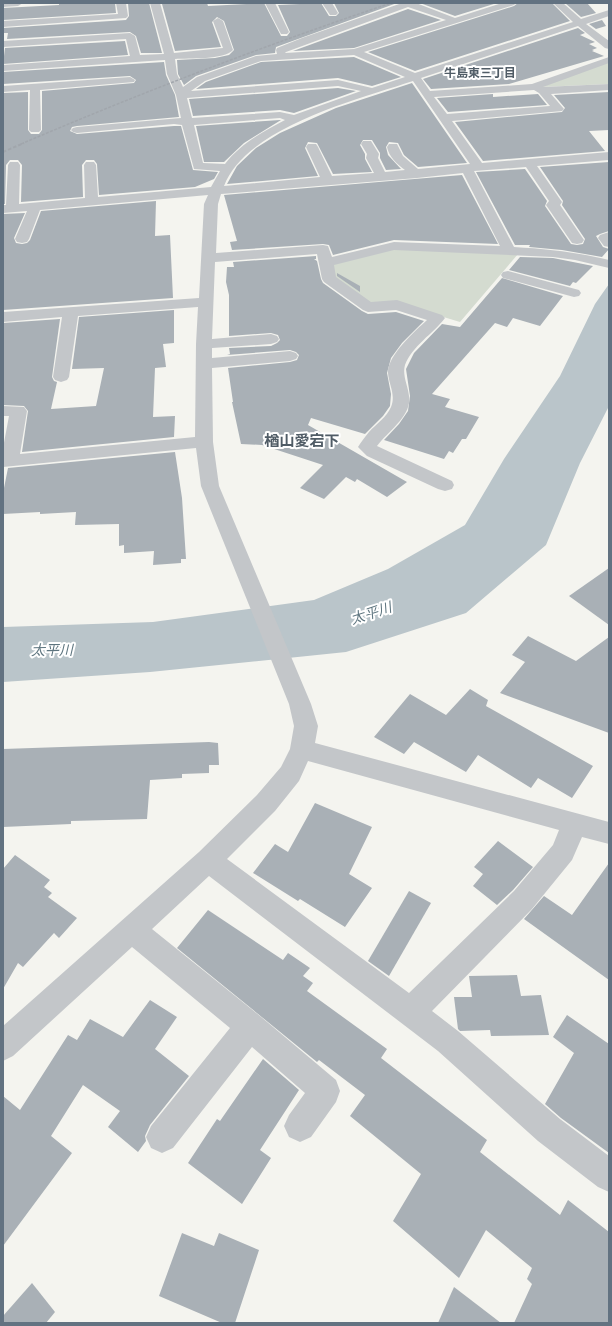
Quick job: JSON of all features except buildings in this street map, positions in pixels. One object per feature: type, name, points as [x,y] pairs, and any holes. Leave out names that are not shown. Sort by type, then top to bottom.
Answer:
[{"type":"street","points":[[5,4],[18,3]]},
{"type":"street","points":[[3,24],[123,16],[121,3]]},
{"type":"street","points":[[155,3],[170,57],[172,74],[181,95],[198,166],[228,168]]},
{"type":"street","points":[[270,3],[284,32]]},
{"type":"street","points":[[327,3],[333,13]]},
{"type":"street","points":[[181,95],[200,79],[260,58],[355,52],[511,3]]},
{"type":"street","points":[[558,3],[609,46]]},
{"type":"street","points":[[280,56],[281,50],[287,47],[409,4],[456,21]]},
{"type":"street","points":[[3,1046],[208,860],[266,803],[290,774],[302,749],[306,726],[300,704],[210,486],[204,442],[204,344],[211,204],[214,191],[220,180],[236,158],[258,140],[295,119],[372,91],[609,13]]},
{"type":"street","points":[[3,68],[220,53],[228,50],[218,21]]},
{"type":"street","points":[[3,44],[130,36],[136,60]]},
{"type":"street","points":[[355,52],[416,77],[445,118],[473,169],[509,250]]},
{"type":"street","points":[[538,89],[609,60]]},
{"type":"street","points":[[3,89],[130,80]]},
{"type":"street","points":[[181,95],[338,83],[348,84],[372,91]]},
{"type":"street","points":[[35,87],[35,130]]},
{"type":"street","points":[[427,94],[609,87]]},
{"type":"street","points":[[445,118],[558,109],[538,89]]},
{"type":"street","points":[[77,130],[174,121],[188,122],[280,115],[295,119]]},
{"type":"street","points":[[367,144],[373,154],[372,158],[382,177]]},
{"type":"street","points":[[312,146],[328,181]]},
{"type":"street","points":[[393,147],[393,152],[398,158],[417,174]]},
{"type":"street","points":[[14,166],[8,209],[609,156]]},
{"type":"street","points":[[530,164],[556,202],[553,205],[577,240]]},
{"type":"street","points":[[90,165],[92,202]]},
{"type":"street","points":[[22,239],[35,207]]},
{"type":"street","points":[[609,236],[605,238],[609,243]]},
{"type":"street","points":[[354,242],[385,238]]},
{"type":"street","points":[[208,258],[328,252],[394,246],[509,250],[608,260]]},
{"type":"street","points":[[328,252],[329,279],[368,307],[397,305],[437,318],[400,359],[396,371],[401,400],[400,406],[396,413],[372,437],[367,446],[373,452],[445,486]]},
{"type":"street","points":[[508,275],[574,293]]},
{"type":"street","points":[[3,317],[206,302]]},
{"type":"street","points":[[61,377],[72,311]]},
{"type":"street","points":[[204,344],[270,339]]},
{"type":"street","points":[[204,364],[290,356]]},
{"type":"street","points":[[3,411],[18,410],[6,461],[204,442]]},
{"type":"street","points":[[302,749],[609,833]]},
{"type":"street","points":[[410,1012],[523,900],[563,852],[574,823]]},
{"type":"street","points":[[208,860],[448,1041],[549,1130],[609,1176]]},
{"type":"street","points":[[131,930],[250,1026],[325,1091],[300,1126]]},
{"type":"street","points":[[162,1137],[250,1026]]},
{"type":"shaded area","points":[[609,61],[609,84],[541,87]]},
{"type":"shaded area","points":[[395,248],[518,254],[460,322],[394,302],[370,304],[334,279],[331,263]]},
{"type":"water","name":"太平川","points":[[609,284],[609,406],[580,463],[546,545],[466,613],[346,652],[150,672],[3,682],[3,627],[153,622],[314,600],[388,569],[465,525],[504,459],[560,376],[595,304]]},
{"type":"railway","points":[[21,144],[205,70],[298,35],[391,3]]},
{"type":"railway","points":[[3,152],[24,143]]},
{"type":"district","name":"牛島東三丁目","points":[[480,73]]},
{"type":"district","name":"楢山愛宕下","points":[[302,441]]}]
